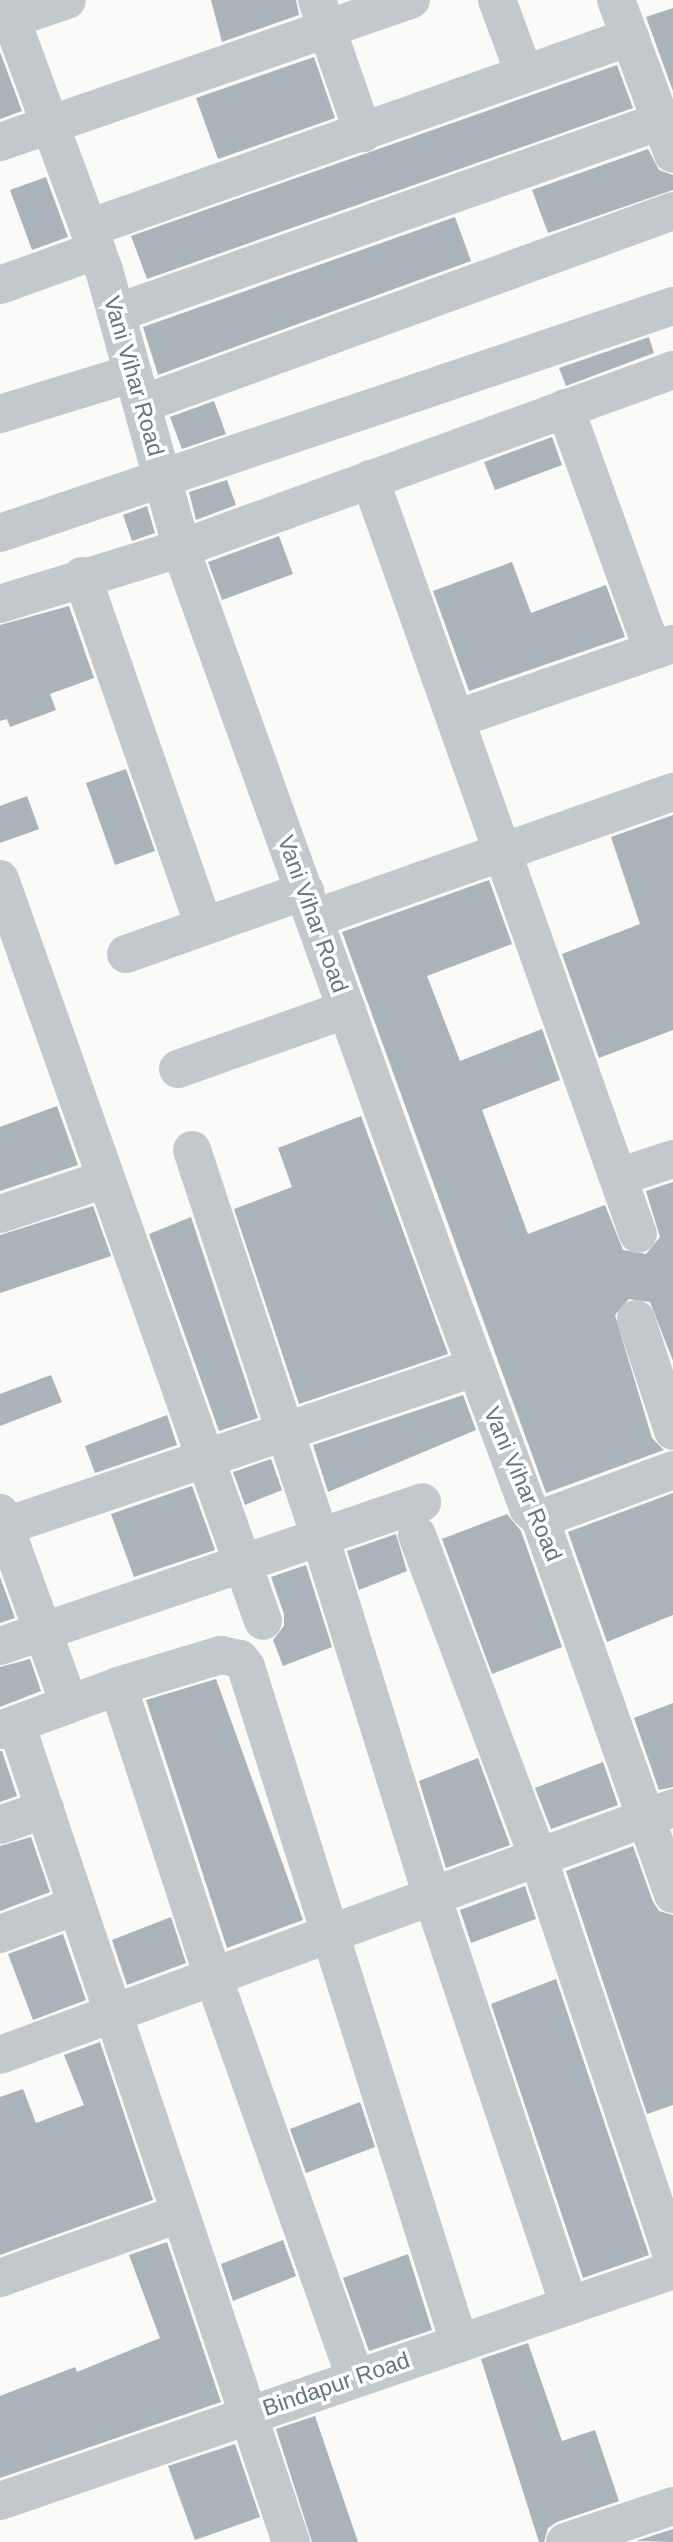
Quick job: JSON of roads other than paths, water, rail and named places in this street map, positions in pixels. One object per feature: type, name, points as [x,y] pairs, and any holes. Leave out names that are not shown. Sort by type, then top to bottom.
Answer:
[{"type":"street","points":[[7,10],[67,0]]},
{"type":"street","points":[[0,142],[321,14],[411,0]]},
{"type":"street","points":[[497,0],[524,73]]},
{"type":"street","points":[[117,313],[667,137],[616,0]]},
{"type":"street","name":"Vani Vihar Road","points":[[7,10],[93,239],[117,313],[182,548],[476,1367],[528,1508],[540,1518],[660,1812],[673,1894]]},
{"type":"street","points":[[321,14],[363,133]]},
{"type":"street","points":[[0,285],[93,239],[363,133],[630,37]]},
{"type":"street","points":[[0,414],[138,388],[673,211]]},
{"type":"street","points":[[0,533],[164,480],[673,306]]},
{"type":"street","points":[[0,604],[82,576],[182,548],[673,370]]},
{"type":"street","points":[[456,719],[663,648],[565,408]]},
{"type":"street","points":[[370,479],[638,1234]]},
{"type":"street","points":[[82,576],[204,926]]},
{"type":"street","points":[[126,954],[204,926],[309,904],[501,853],[673,793]]},
{"type":"street","points":[[0,879],[263,1621]]},
{"type":"street","points":[[178,1069],[347,1009]]},
{"type":"street","points":[[192,1150],[282,1430],[321,1539],[432,1896],[569,2305]]},
{"type":"street","points":[[618,1177],[673,1159]]},
{"type":"street","points":[[0,1214],[105,1179]]},
{"type":"street","points":[[635,1319],[673,1431]]},
{"type":"street","points":[[69,1704],[2,1522],[476,1367]]},
{"type":"street","points":[[540,1518],[673,1470]]},
{"type":"street","points":[[0,1646],[321,1539],[420,1519],[538,1857],[673,2259]]},
{"type":"street","points":[[290,2542],[45,1809],[8,1727],[118,1686],[221,1655],[240,1658],[459,2342]]},
{"type":"street","points":[[118,1686],[213,1976],[355,2377]]},
{"type":"street","points":[[0,1825],[45,1809]]},
{"type":"street","points":[[0,2055],[660,1812]]},
{"type":"street","points":[[0,1934],[76,1906]]},
{"type":"street","points":[[0,2278],[179,2214]]},
{"type":"street","name":"Bindapur Road","points":[[0,2501],[246,2414],[673,2270]]},
{"type":"street","points":[[565,2542],[673,2506]]}]
